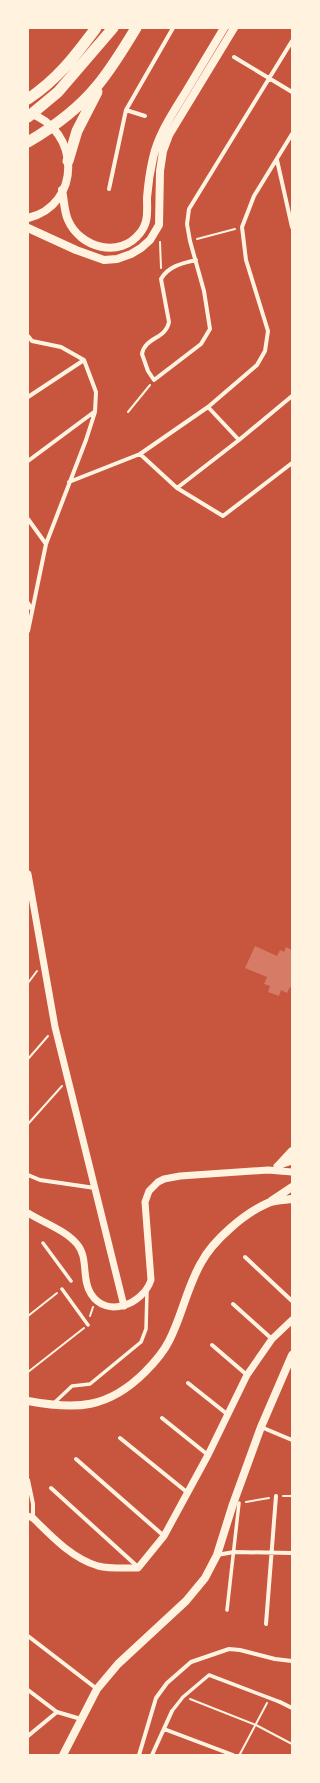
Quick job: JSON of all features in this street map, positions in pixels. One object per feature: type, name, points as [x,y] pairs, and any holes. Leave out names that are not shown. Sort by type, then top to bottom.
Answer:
[{"type":"highway","points":[[28,99],[47,86],[61,72],[96,28]]},
{"type":"highway","points":[[28,117],[58,92],[113,28]]},
{"type":"highway","points":[[68,161],[78,131],[90,103],[136,28]]},
{"type":"highway","points":[[28,142],[56,123],[78,105],[96,88],[114,64]]},
{"type":"main road","points":[[62,190],[68,219],[75,232],[84,240],[98,246],[108,248],[121,247],[140,233],[147,218],[147,197],[153,156],[164,127],[224,28]]},
{"type":"main road","points":[[28,228],[91,256],[104,260],[117,259],[131,254],[150,240],[159,225],[160,171],[163,151],[170,135],[234,28]]},
{"type":"main road","points":[[28,112],[45,120],[59,134],[67,151],[68,161],[67,176],[62,190],[50,207],[41,213],[28,218]]},
{"type":"main road","points":[[279,1165],[292,1151]]},
{"type":"main road","points":[[28,1400],[52,1405],[75,1406],[95,1403],[115,1396],[133,1384],[155,1361],[169,1341],[196,1273],[204,1257],[219,1239],[232,1227],[292,1187]]},
{"type":"main road","points":[[269,1203],[292,1199]]},
{"type":"main road","points":[[63,1755],[97,1689],[118,1664],[186,1601],[205,1578],[217,1556],[233,1504],[261,1427],[292,1355]]},
{"type":"street","points":[[109,189],[126,110],[173,28]]},
{"type":"street","points":[[196,260],[179,265],[169,270],[161,278],[169,322],[165,333],[148,342],[142,354],[148,371],[154,380],[201,344],[210,329],[204,291],[196,260],[190,241],[187,224],[189,209],[292,41]]},
{"type":"street","points":[[234,57],[292,92]]},
{"type":"street","points":[[126,110],[144,116]]},
{"type":"street","points":[[69,482],[140,454],[208,407],[257,365],[265,351],[268,331],[246,260],[242,227],[254,196],[292,134]]},
{"type":"street","points":[[277,160],[292,227]]},
{"type":"street","points":[[28,336],[30,342],[61,347],[84,360],[96,392],[94,412],[86,440],[46,544],[28,631]]},
{"type":"street","points":[[28,397],[84,360]]},
{"type":"street","points":[[177,488],[239,440],[292,396]]},
{"type":"street","points":[[208,407],[239,440]]},
{"type":"street","points":[[28,461],[94,412]]},
{"type":"street","points":[[140,454],[177,488],[222,516],[292,463]]},
{"type":"street","points":[[28,519],[46,544]]},
{"type":"street","points":[[28,604],[32,610]]},
{"type":"street","points":[[28,874],[30,901],[56,1027],[124,1306]]},
{"type":"street","points":[[268,1170],[292,1161]]},
{"type":"street","points":[[52,1405],[72,1386],[90,1384],[141,1342],[146,1329],[147,1290],[151,1280],[145,1202],[153,1186],[164,1179],[180,1176],[268,1170],[292,1172]]},
{"type":"street","points":[[28,1175],[40,1180],[95,1188]]},
{"type":"street","points":[[28,1213],[66,1235],[78,1245],[83,1257],[88,1287],[96,1299],[101,1303],[111,1306],[124,1306],[137,1299],[147,1290]]},
{"type":"street","points":[[43,1243],[71,1281]]},
{"type":"street","points":[[245,1257],[292,1301]]},
{"type":"street","points":[[62,1289],[88,1325]]},
{"type":"street","points":[[233,1304],[272,1339]]},
{"type":"street","points":[[138,1568],[164,1536],[208,1455],[247,1375],[272,1339],[292,1320]]},
{"type":"street","points":[[212,1345],[247,1375]]},
{"type":"street","points":[[188,1383],[227,1414]]},
{"type":"street","points":[[162,1418],[208,1455]]},
{"type":"street","points":[[261,1427],[292,1440]]},
{"type":"street","points":[[120,1438],[188,1493]]},
{"type":"street","points":[[76,1459],[164,1536]]},
{"type":"street","points":[[28,1480],[33,1504],[31,1517],[57,1542],[83,1560],[99,1566],[138,1568]]},
{"type":"street","points":[[51,1488],[138,1568]]},
{"type":"street","points":[[266,1624],[276,1496]]},
{"type":"street","points":[[227,1610],[239,1503]]},
{"type":"street","points":[[217,1556],[234,1552],[292,1553]]},
{"type":"street","points":[[28,1636],[97,1689]]},
{"type":"street","points":[[138,1755],[156,1698],[167,1683],[190,1662],[229,1649],[240,1650],[275,1659],[292,1661]]},
{"type":"street","points":[[152,1755],[172,1711],[184,1697],[209,1675],[270,1697],[292,1708]]},
{"type":"street","points":[[28,1690],[57,1712],[82,1720]]},
{"type":"street","points":[[28,1736],[57,1712]]},
{"type":"street","points":[[164,1729],[233,1755]]},
{"type":"path","points":[[159,225],[161,278]]},
{"type":"path","points":[[190,241],[242,227]]},
{"type":"path","points":[[128,412],[154,380]]},
{"type":"path","points":[[28,1059],[56,1027]]},
{"type":"path","points":[[28,1124],[69,1079]]},
{"type":"path","points":[[28,1316],[62,1289]]},
{"type":"path","points":[[28,1372],[88,1325],[96,1299]]},
{"type":"path","points":[[239,1503],[276,1496]]},
{"type":"path","points":[[184,1697],[256,1725],[292,1744]]},
{"type":"path","points":[[240,1755],[270,1697]]},
{"type":"building","points":[[255,946],[277,956],[280,950],[284,952],[286,947],[292,950],[292,988],[290,987],[287,993],[281,990],[279,996],[268,992],[270,986],[264,984],[267,977],[245,968]]}]
